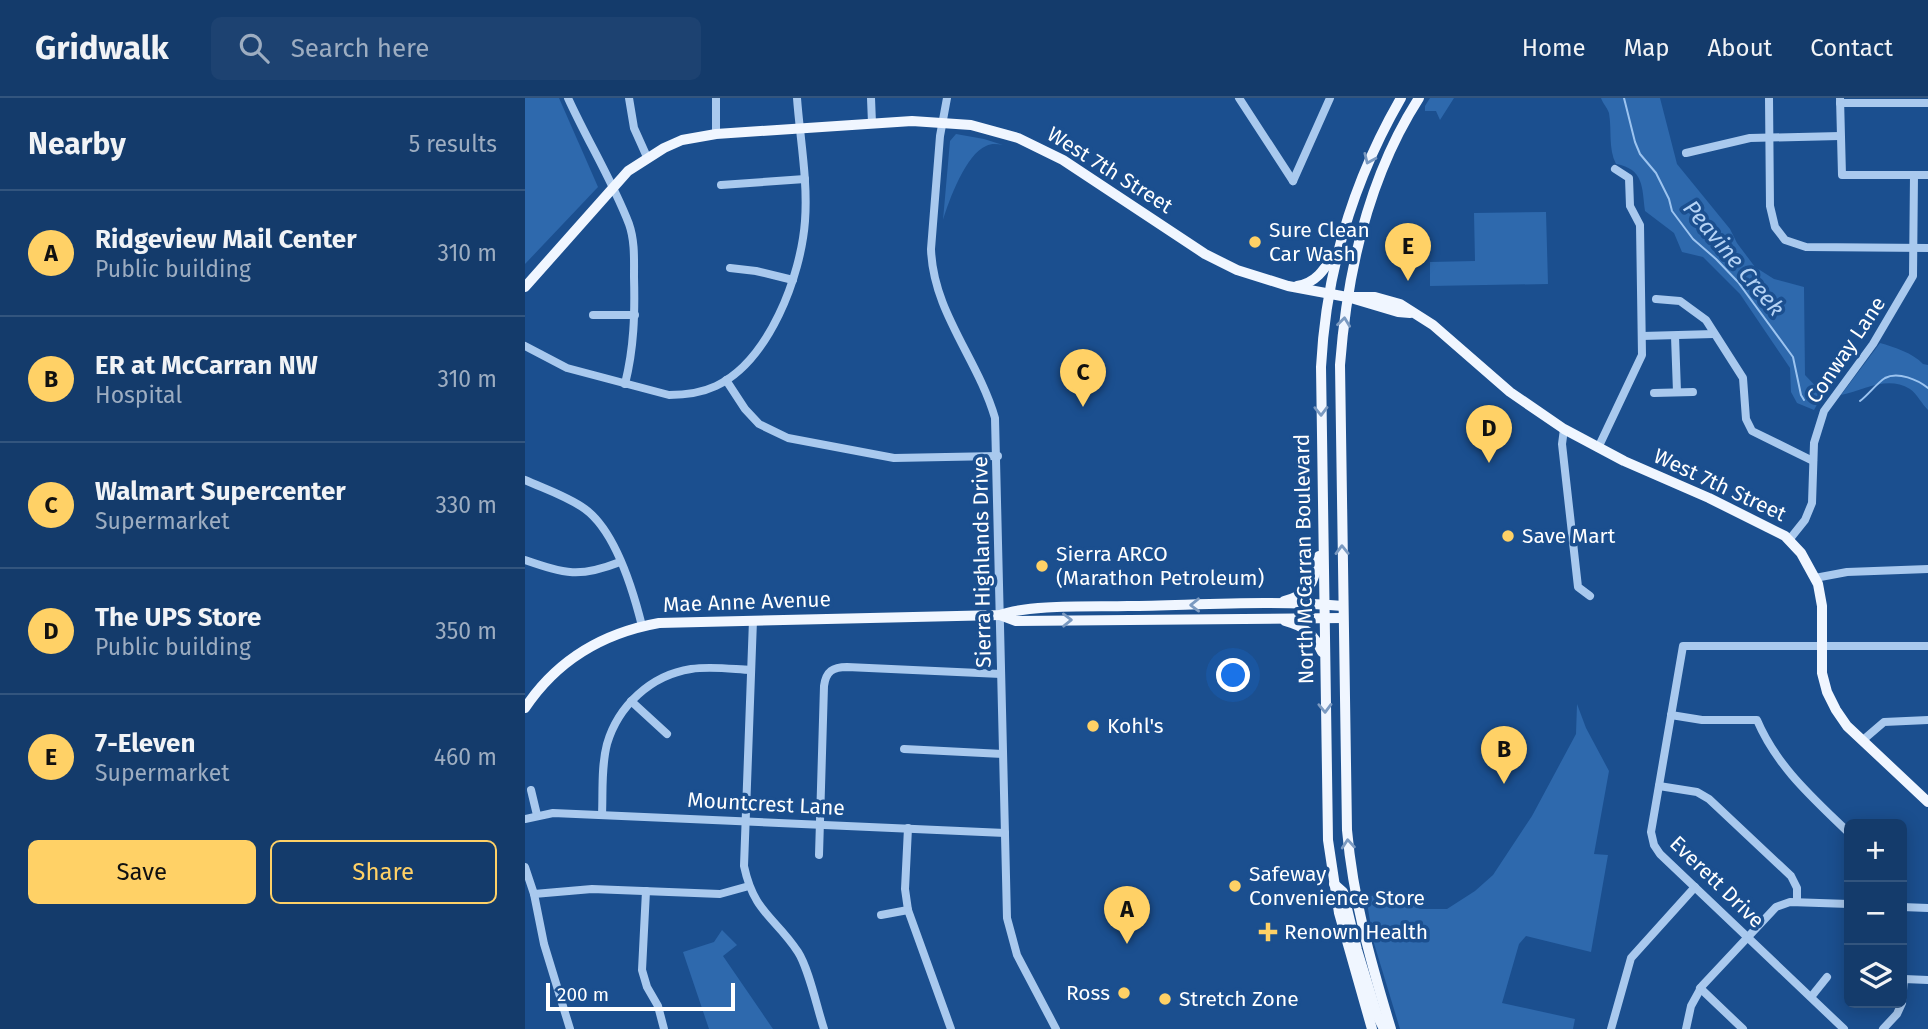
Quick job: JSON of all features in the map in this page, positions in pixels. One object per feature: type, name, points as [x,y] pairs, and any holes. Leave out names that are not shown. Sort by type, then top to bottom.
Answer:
[{"type":"main road","name":"North McCarran Boulevard","points":[[1372,1029],[1349,952],[1333,884],[1326,816],[1321,367],[1329,294],[1338,248],[1362,175],[1401,98]]},
{"type":"main road","name":"North McCarran Boulevard","points":[[1391,1029],[1367,951],[1350,871],[1346,797],[1340,388],[1347,297],[1368,211],[1388,160],[1419,98]]},
{"type":"main road","name":"West 7th Street","points":[[525,288],[628,171],[647,157],[682,140],[716,134],[872,123],[944,122],[987,128],[1042,149],[1091,177],[1216,261],[1288,286],[1400,304],[1445,336],[1510,392],[1565,429],[1598,448],[1762,523],[1789,540],[1801,553],[1815,578],[1822,606],[1822,673],[1831,701],[1847,726],[1928,802]]},
{"type":"main road","points":[[1288,286],[1301,286],[1317,278],[1338,248]]},
{"type":"main road","points":[[1263,604],[1294,599],[1308,590],[1322,542]]},
{"type":"main road","name":"Mae Anne Avenue","points":[[525,708],[544,683],[574,656],[608,637],[642,626],[675,622],[1000,615],[1016,610],[1263,604],[1323,605],[1343,612]]},
{"type":"main road","name":"Mae Anne Avenue","points":[[1000,615],[1016,621],[1324,618],[1343,612]]},
{"type":"main road","points":[[1275,618],[1300,625],[1313,634],[1324,656],[1324,672]]},
{"type":"main road","points":[[1333,884],[1343,892],[1357,950],[1384,1029]]},
{"type":"street","points":[[568,98],[629,223],[633,242],[634,344],[625,384]]},
{"type":"street","points":[[629,98],[634,128],[647,157]]},
{"type":"street","points":[[716,98],[716,134]]},
{"type":"street","points":[[525,346],[567,368],[657,392],[683,395],[705,391],[726,380],[743,366],[780,311],[793,281],[805,223],[797,98]]},
{"type":"street","points":[[871,98],[872,123]]},
{"type":"street","name":"Sierra Highlands Drive","points":[[947,98],[933,219],[932,265],[940,300],[986,389],[995,418],[1009,930],[1017,955],[1056,1029]]},
{"type":"street","points":[[1239,98],[1293,181],[1330,98]]},
{"type":"street","points":[[1769,98],[1770,206],[1779,234],[1798,247],[1928,248]]},
{"type":"street","points":[[1928,103],[1912,100],[1840,101],[1842,175],[1928,175]]},
{"type":"street","points":[[1686,153],[1750,138],[1840,136]]},
{"type":"street","points":[[1598,448],[1642,355],[1640,225],[1630,206],[1629,178],[1615,169]]},
{"type":"street","name":"Conway Lane","points":[[1789,540],[1805,520],[1812,503],[1817,430],[1824,411],[1873,344],[1909,284],[1915,268],[1914,175]]},
{"type":"street","points":[[721,185],[804,179]]},
{"type":"street","points":[[730,268],[756,271],[793,281]]},
{"type":"street","points":[[1656,299],[1680,301],[1706,320],[1743,378],[1746,419],[1752,431],[1813,461]]},
{"type":"street","points":[[593,315],[635,315]]},
{"type":"street","points":[[1642,336],[1714,334]]},
{"type":"street","points":[[1675,336],[1677,392]]},
{"type":"street","points":[[726,380],[745,409],[759,424],[788,438],[894,458],[997,456]]},
{"type":"street","points":[[1654,393],[1693,392]]},
{"type":"street","points":[[1565,429],[1562,444],[1578,587],[1590,596]]},
{"type":"street","points":[[525,480],[574,502],[592,515],[606,532],[620,562],[642,626]]},
{"type":"street","points":[[525,560],[547,569],[569,573],[594,572],[620,562]]},
{"type":"street","points":[[1815,578],[1847,572],[1928,569]]},
{"type":"street","points":[[753,620],[743,853],[749,886],[760,907],[801,957],[824,1029]]},
{"type":"street","name":"Everett Drive","points":[[1821,646],[1682,646],[1651,832],[1654,845],[1844,1029]]},
{"type":"street","points":[[1821,646],[1928,646]]},
{"type":"street","points":[[819,855],[824,686],[825,677],[830,671],[836,667],[847,667],[1001,674]]},
{"type":"street","points":[[601,815],[607,744],[617,721],[631,701],[658,680],[680,671],[705,668],[751,670]]},
{"type":"street","points":[[631,701],[667,734]]},
{"type":"street","points":[[1671,715],[1702,720],[1757,720],[1781,764],[1844,828]]},
{"type":"street","points":[[1863,740],[1884,722],[1928,720]]},
{"type":"street","points":[[904,750],[1003,754]]},
{"type":"street","points":[[1659,786],[1697,792],[1709,799],[1791,876],[1797,888],[1797,902]]},
{"type":"street","points":[[531,789],[537,815]]},
{"type":"street","name":"Mountcrest Lane","points":[[525,819],[554,813],[1006,833]]},
{"type":"street","points":[[908,828],[905,889],[908,910],[951,1029]]},
{"type":"street","points":[[525,867],[534,894],[544,944],[570,1029]]},
{"type":"street","points":[[534,894],[572,890],[720,894],[749,886]]},
{"type":"street","points":[[1611,1029],[1631,958],[1696,887]]},
{"type":"street","points":[[646,891],[642,970],[647,987],[658,1006],[664,1029]]},
{"type":"street","points":[[1685,1029],[1691,1006],[1700,988],[1776,907],[1797,902],[1844,904]]},
{"type":"street","points":[[1907,907],[1928,908]]},
{"type":"street","points":[[881,915],[908,910]]},
{"type":"street","points":[[1811,997],[1827,977]]},
{"type":"street","points":[[1907,979],[1928,980]]},
{"type":"street","points":[[1700,988],[1743,1029]]},
{"type":"street","points":[[1883,1029],[1900,1008]]},
{"type":"shaded area","points":[[525,98],[559,98],[598,187],[525,264]]},
{"type":"shaded area","points":[[1430,98],[1454,98],[1440,120],[1436,111],[1425,111]]},
{"type":"shaded area","points":[[1601,98],[1660,98],[1677,164],[1730,229],[1755,267],[1774,279],[1804,287],[1805,375],[1823,394],[1814,410],[1797,403],[1791,392],[1790,368],[1740,294],[1703,257],[1682,252],[1674,233],[1645,211],[1642,187],[1637,175],[1625,166],[1616,164],[1611,145],[1609,113]]},
{"type":"shaded area","points":[[956,134],[1003,145],[988,145],[972,158],[959,178],[943,220],[950,141]]},
{"type":"shaded area","points":[[1546,212],[1548,284],[1430,286],[1430,262],[1475,261],[1474,213]]},
{"type":"shaded area","points":[[1880,343],[1903,351],[1928,365],[1928,410],[1910,389],[1893,383],[1841,395]]},
{"type":"shaded area","points":[[1577,704],[1586,728],[1609,771],[1594,854],[1608,855],[1591,952],[1526,936],[1519,944],[1502,1003],[1575,1019],[1573,1029],[1400,1029],[1373,940],[1366,896],[1403,895],[1420,909],[1447,909],[1475,891],[1493,875],[1532,816],[1576,734]]},
{"type":"shaded area","points":[[722,930],[737,945],[723,956],[773,1029],[709,1029],[683,952],[714,942]]},
{"type":"waterway","name":"Peavine Creek","points":[[1624,98],[1640,154],[1656,173],[1672,211],[1693,239],[1738,282],[1793,357],[1804,400]]},
{"type":"waterway","name":"Peavine Creek","points":[[1860,401],[1890,376],[1908,377],[1928,388]]},
{"type":"place","name":"Sure Clean Car Wash","points":[[1255,242]]},
{"type":"place","name":"7-Eleven","points":[[1408,281]]},
{"type":"place","name":"Walmart Supercenter","points":[[1083,407]]},
{"type":"place","name":"The UPS Store","points":[[1489,463]]},
{"type":"place","name":"Save Mart","points":[[1508,536]]},
{"type":"place","name":"Sierra ARCO (Marathon Petroleum)","points":[[1042,566]]},
{"type":"place","name":"Kohl's","points":[[1093,726]]},
{"type":"place","name":"ER at McCarran NW","points":[[1504,784]]},
{"type":"place","name":"Safeway Convenience Store","points":[[1235,886]]},
{"type":"place","name":"Renown Health","points":[[1268,932]]},
{"type":"place","name":"Ridgeview Mail Center","points":[[1127,944]]},
{"type":"place","name":"Ross","points":[[1124,993]]},
{"type":"place","name":"Stretch Zone","points":[[1165,999]]}]
